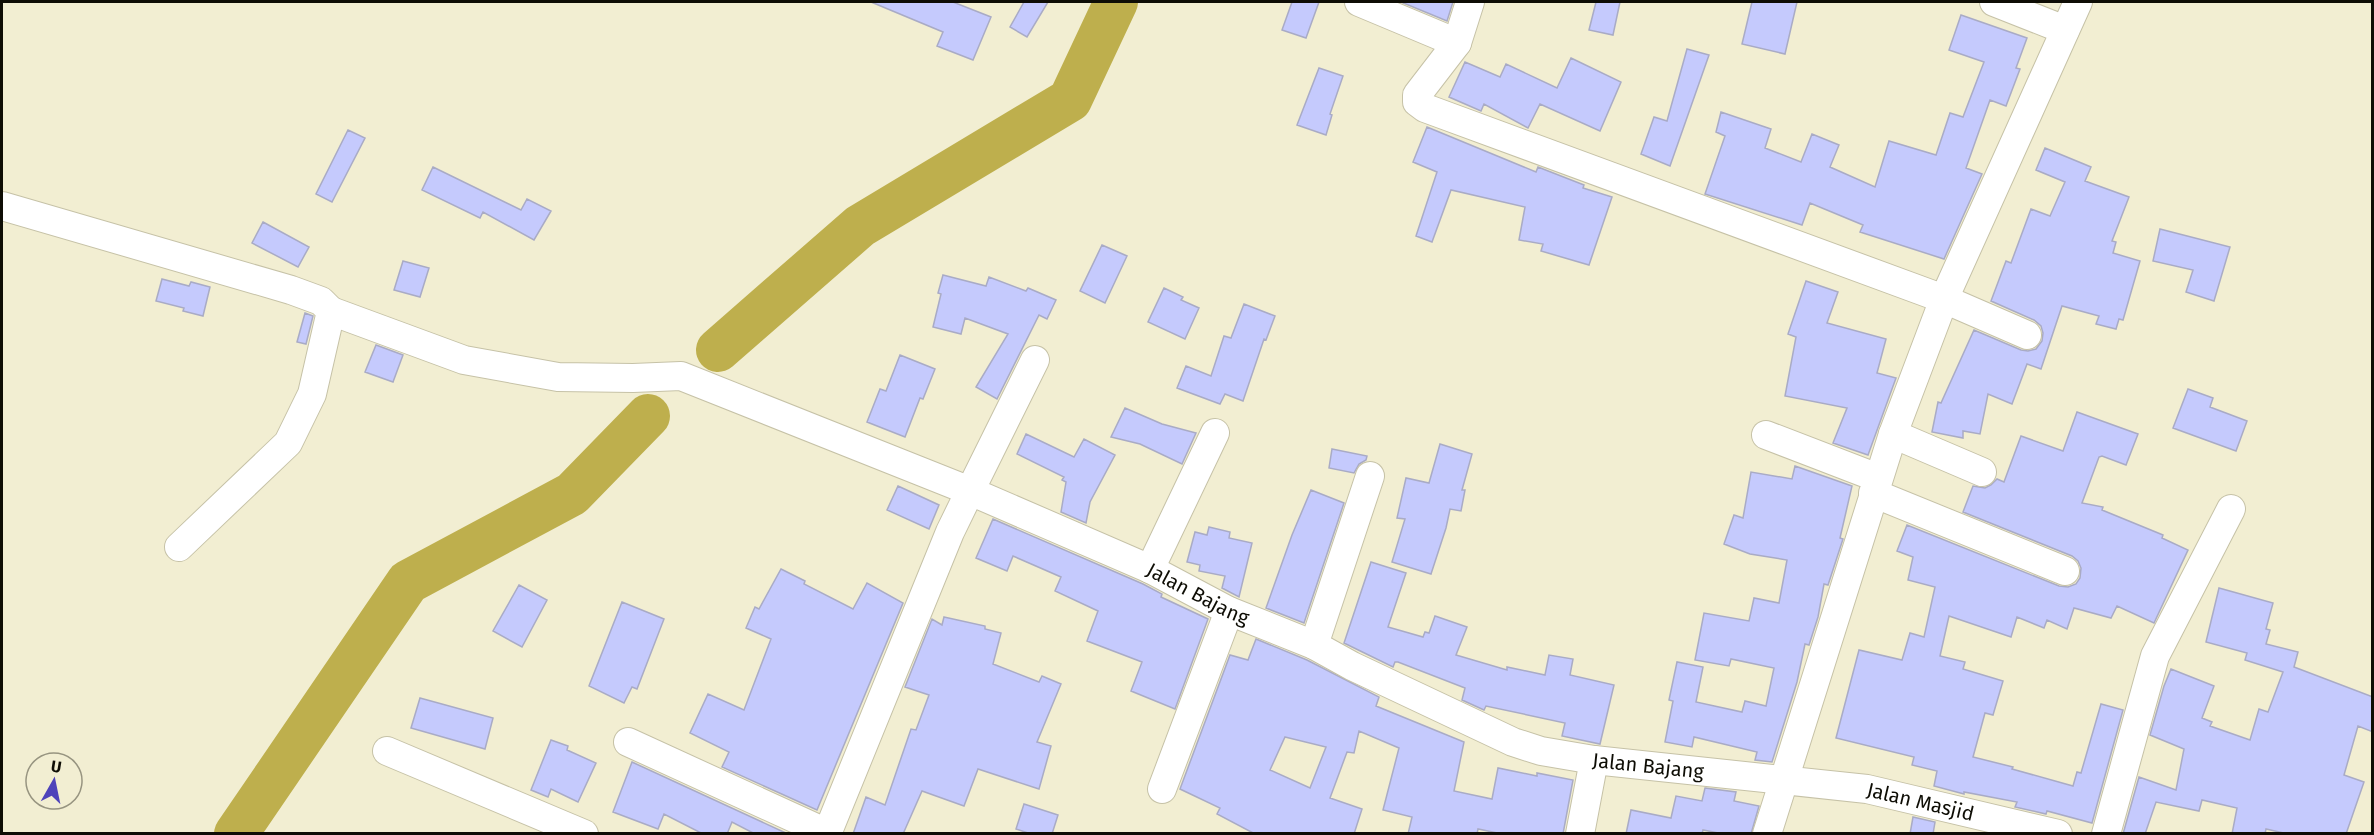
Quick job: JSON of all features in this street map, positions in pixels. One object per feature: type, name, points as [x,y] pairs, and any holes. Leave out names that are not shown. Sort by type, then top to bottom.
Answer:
[{"type":"street","points":[[1359,2],[1457,43]]},
{"type":"street","points":[[1470,2],[1457,43],[1417,95],[1417,102],[1425,108],[1944,299],[2027,335]]},
{"type":"street","points":[[1994,2],[2066,30]]},
{"type":"street","points":[[1767,834],[1782,779],[1893,434],[1944,299],[2078,2]]},
{"type":"street","name":"Jalan Bajang","points":[[2,206],[291,290],[321,301],[331,311],[464,360],[558,377],[681,376],[970,491],[1150,569],[1229,611],[1314,645],[1352,666],[1513,742],[1541,751],[1594,760],[1782,779]]},
{"type":"street","points":[[179,547],[288,442],[312,394],[331,311]]},
{"type":"street","points":[[628,742],[828,833],[950,532],[1035,360]]},
{"type":"street","points":[[1150,569],[1215,433]]},
{"type":"street","points":[[1893,434],[1982,472]]},
{"type":"street","points":[[1766,435],[2066,571]]},
{"type":"street","points":[[1314,645],[1370,476]]},
{"type":"street","points":[[2106,834],[2155,656],[2231,509]]},
{"type":"street","points":[[1162,789],[1229,611]]},
{"type":"street","points":[[387,751],[584,834]]},
{"type":"street","points":[[1580,834],[1594,760]]},
{"type":"street","name":"Jalan Masjid","points":[[1782,779],[1867,789],[2058,834]]},
{"type":"building","points":[[871,2],[953,2],[991,17],[973,60],[937,46],[943,32]]},
{"type":"building","points":[[1024,2],[1048,2],[1027,37],[1010,27]]},
{"type":"building","points":[[1292,2],[1319,2],[1306,38],[1282,30]]},
{"type":"building","points":[[1401,2],[1453,2],[1447,21]]},
{"type":"building","points":[[1596,2],[1620,2],[1613,35],[1589,30]]},
{"type":"building","points":[[1752,2],[1797,2],[1785,54],[1742,44]]},
{"type":"building","points":[[1961,15],[2027,38],[2016,68],[2020,69],[2006,106],[1990,100],[1966,168],[1982,174],[1944,259],[1860,232],[1863,225],[1810,203],[1802,225],[1705,194],[1725,136],[1716,132],[1721,112],[1771,129],[1765,148],[1801,162],[1812,134],[1839,145],[1830,167],[1875,187],[1889,141],[1936,155],[1950,113],[1963,117],[1984,62],[1949,50]]},
{"type":"building","points":[[1687,49],[1709,55],[1670,166],[1641,154],[1654,117],[1667,121]]},
{"type":"building","points":[[1571,58],[1621,82],[1600,131],[1540,104],[1528,128],[1484,104],[1481,111],[1449,97],[1465,62],[1500,77],[1506,64],[1557,88]]},
{"type":"building","points":[[1319,68],[1343,76],[1330,114],[1332,115],[1326,135],[1297,125]]},
{"type":"building","points":[[1427,127],[1536,172],[1538,167],[1584,185],[1583,188],[1612,197],[1589,265],[1541,251],[1543,244],[1519,240],[1525,207],[1451,190],[1432,242],[1416,236],[1437,172],[1413,162]]},
{"type":"building","points":[[348,130],[365,138],[332,202],[316,194]]},
{"type":"building","points":[[2045,148],[2091,167],[2085,181],[2129,197],[2112,241],[2116,242],[2113,253],[2140,261],[2123,320],[2119,319],[2116,329],[2096,324],[2099,316],[2062,306],[2041,369],[2027,364],[2012,404],[1988,394],[1980,434],[1963,431],[1963,438],[1932,432],[1938,402],[1941,403],[1974,330],[2021,350],[2036,349],[2042,341],[2041,326],[2034,320],[1991,301],[2006,261],[2011,263],[2031,209],[2050,216],[2065,182],[2036,170]]},
{"type":"building","points":[[433,167],[521,210],[527,199],[551,211],[534,240],[483,212],[480,218],[422,190]]},
{"type":"building","points":[[263,222],[309,247],[298,267],[252,243]]},
{"type":"building","points":[[2160,229],[2230,247],[2214,301],[2186,292],[2193,270],[2153,261]]},
{"type":"building","points":[[1102,245],[1127,256],[1105,303],[1080,291]]},
{"type":"building","points":[[403,261],[429,268],[420,297],[394,290]]},
{"type":"building","points":[[943,275],[986,286],[989,277],[1026,291],[1028,288],[1056,300],[1047,319],[1039,315],[997,399],[976,387],[1008,334],[965,318],[961,334],[933,327]]},
{"type":"building","points":[[162,279],[189,286],[191,282],[210,287],[203,316],[183,311],[184,308],[156,301]]},
{"type":"building","points":[[1806,281],[1838,292],[1827,323],[1886,339],[1877,373],[1896,378],[1868,455],[1833,443],[1847,408],[1785,396],[1796,337],[1788,334]]},
{"type":"building","points":[[1164,288],[1183,297],[1181,300],[1199,308],[1185,339],[1148,322]]},
{"type":"building","points":[[1244,304],[1275,316],[1266,340],[1264,339],[1243,401],[1225,394],[1220,404],[1177,388],[1186,366],[1211,376],[1224,336],[1231,338]]},
{"type":"building","points":[[305,313],[313,316],[306,344],[297,342]]},
{"type":"building","points":[[376,345],[403,355],[393,382],[365,372]]},
{"type":"building","points":[[900,355],[935,369],[923,399],[920,398],[905,437],[867,422],[880,389],[886,391]]},
{"type":"building","points":[[2188,389],[2213,398],[2210,407],[2247,421],[2236,451],[2173,428]]},
{"type":"building","points":[[1125,408],[1162,424],[1196,433],[1182,464],[1140,444],[1111,437]]},
{"type":"building","points":[[2077,412],[2138,434],[2126,465],[2102,456],[2099,457],[2082,503],[2103,507],[2102,510],[2163,535],[2162,538],[2188,550],[2154,623],[2117,606],[2111,618],[2074,608],[2067,629],[2047,620],[2044,628],[2017,617],[2011,637],[1949,616],[1940,656],[1965,662],[1963,669],[2003,681],[1993,715],[1985,713],[1973,757],[2013,767],[2012,769],[2073,786],[2077,772],[2081,773],[2101,704],[2123,710],[2092,823],[2047,811],[2046,814],[2015,807],[2017,802],[1964,792],[1964,794],[1934,786],[1937,771],[1912,765],[1914,757],[1836,738],[1859,650],[1902,660],[1910,633],[1924,637],[1935,587],[1908,580],[1913,557],[1897,551],[1907,525],[2059,586],[2068,587],[2076,584],[2080,578],[2081,568],[2072,556],[1963,512],[1973,486],[1985,488],[1997,479],[2004,482],[2021,436],[2063,451]]},
{"type":"building","points":[[1026,434],[1074,457],[1084,439],[1115,455],[1090,502],[1086,523],[1061,512],[1066,482],[1062,480],[1064,477],[1017,454]]},
{"type":"building","points":[[1440,444],[1472,454],[1462,490],[1465,490],[1461,511],[1450,509],[1431,574],[1392,562],[1405,519],[1397,518],[1406,478],[1429,483]]},
{"type":"building","points":[[1332,449],[1367,456],[1366,460],[1359,464],[1354,473],[1329,468]]},
{"type":"building","points":[[1795,466],[1852,486],[1840,538],[1843,539],[1828,585],[1824,584],[1818,617],[1809,645],[1805,644],[1797,682],[1772,762],[1755,760],[1757,752],[1694,737],[1692,747],[1665,742],[1673,701],[1669,700],[1677,662],[1703,667],[1696,702],[1742,712],[1745,701],[1766,706],[1774,668],[1731,659],[1729,666],[1695,660],[1704,613],[1749,621],[1754,598],[1779,603],[1787,560],[1750,554],[1724,544],[1734,515],[1743,518],[1751,472],[1792,479]]},
{"type":"building","points":[[898,486],[939,505],[929,529],[887,510]]},
{"type":"building","points":[[1311,490],[1344,503],[1304,623],[1266,608]]},
{"type":"building","points":[[993,519],[1143,584],[1162,594],[1161,597],[1208,619],[1175,709],[1131,691],[1142,662],[1087,641],[1098,611],[1055,591],[1061,577],[1013,556],[1007,571],[976,558]]},
{"type":"building","points":[[1209,527],[1230,532],[1229,538],[1252,543],[1239,597],[1222,588],[1225,576],[1199,571],[1200,565],[1187,562],[1195,532],[1207,535]]},
{"type":"building","points":[[1371,562],[1406,573],[1388,627],[1423,637],[1425,632],[1429,633],[1435,616],[1467,627],[1456,655],[1507,670],[1507,667],[1545,675],[1549,655],[1573,659],[1570,675],[1614,685],[1600,744],[1562,736],[1565,723],[1486,706],[1484,710],[1462,700],[1465,688],[1398,662],[1395,662],[1393,667],[1344,643]]},
{"type":"building","points":[[781,569],[805,581],[804,584],[853,609],[867,583],[903,603],[817,810],[722,767],[729,752],[690,733],[708,694],[744,710],[771,639],[746,628],[755,607],[759,609]]},
{"type":"building","points":[[519,585],[547,600],[522,647],[493,631]]},
{"type":"building","points":[[2219,588],[2273,603],[2266,629],[2270,630],[2266,644],[2298,652],[2294,667],[2373,697],[2373,732],[2358,726],[2344,775],[2364,782],[2346,834],[2288,834],[2266,829],[2265,834],[2232,834],[2237,808],[2202,800],[2199,811],[2156,802],[2145,834],[2123,834],[2139,777],[2176,790],[2184,749],[2150,735],[2171,669],[2214,686],[2202,718],[2212,722],[2210,726],[2250,740],[2259,709],[2268,712],[2283,672],[2245,660],[2247,653],[2206,642]]},
{"type":"building","points":[[622,602],[664,619],[637,689],[632,687],[624,703],[589,686]]},
{"type":"building","points":[[944,617],[985,626],[985,629],[1001,633],[993,664],[1039,682],[1042,676],[1061,684],[1037,742],[1051,746],[1039,789],[978,769],[964,806],[922,791],[903,834],[853,834],[866,797],[885,805],[911,729],[916,730],[929,695],[905,687],[932,619],[942,625]]},
{"type":"building","points":[[1256,639],[1307,660],[1379,697],[1376,706],[1464,742],[1454,791],[1492,799],[1498,768],[1573,780],[1563,834],[1502,834],[1478,829],[1477,834],[1408,834],[1412,817],[1383,810],[1399,748],[1359,731],[1354,753],[1347,752],[1330,798],[1362,809],[1354,834],[1255,834],[1217,814],[1220,808],[1180,789],[1230,655],[1248,660]],"holes":[[[1285,737],[1326,747],[1310,788],[1270,770]]]},
{"type":"building","points":[[420,698],[493,718],[485,749],[411,728]]},
{"type":"building","points":[[551,740],[568,746],[567,750],[596,763],[578,802],[551,789],[548,797],[531,790]]},
{"type":"building","points":[[632,762],[788,834],[755,834],[732,822],[727,834],[703,834],[664,814],[658,829],[613,812]]},
{"type":"building","points":[[1705,788],[1736,792],[1734,801],[1759,806],[1751,834],[1723,834],[1703,830],[1702,834],[1626,834],[1631,810],[1671,818],[1676,796],[1702,801]]},
{"type":"building","points":[[1024,804],[1058,815],[1052,834],[1031,834],[1016,829]]},
{"type":"building","points":[[1913,817],[1935,822],[1933,834],[1910,834]]},
{"type":"waterway","points":[[718,350],[860,226],[1070,100],[1116,2]]},
{"type":"waterway","points":[[236,834],[408,582],[572,494],[648,416]]}]
